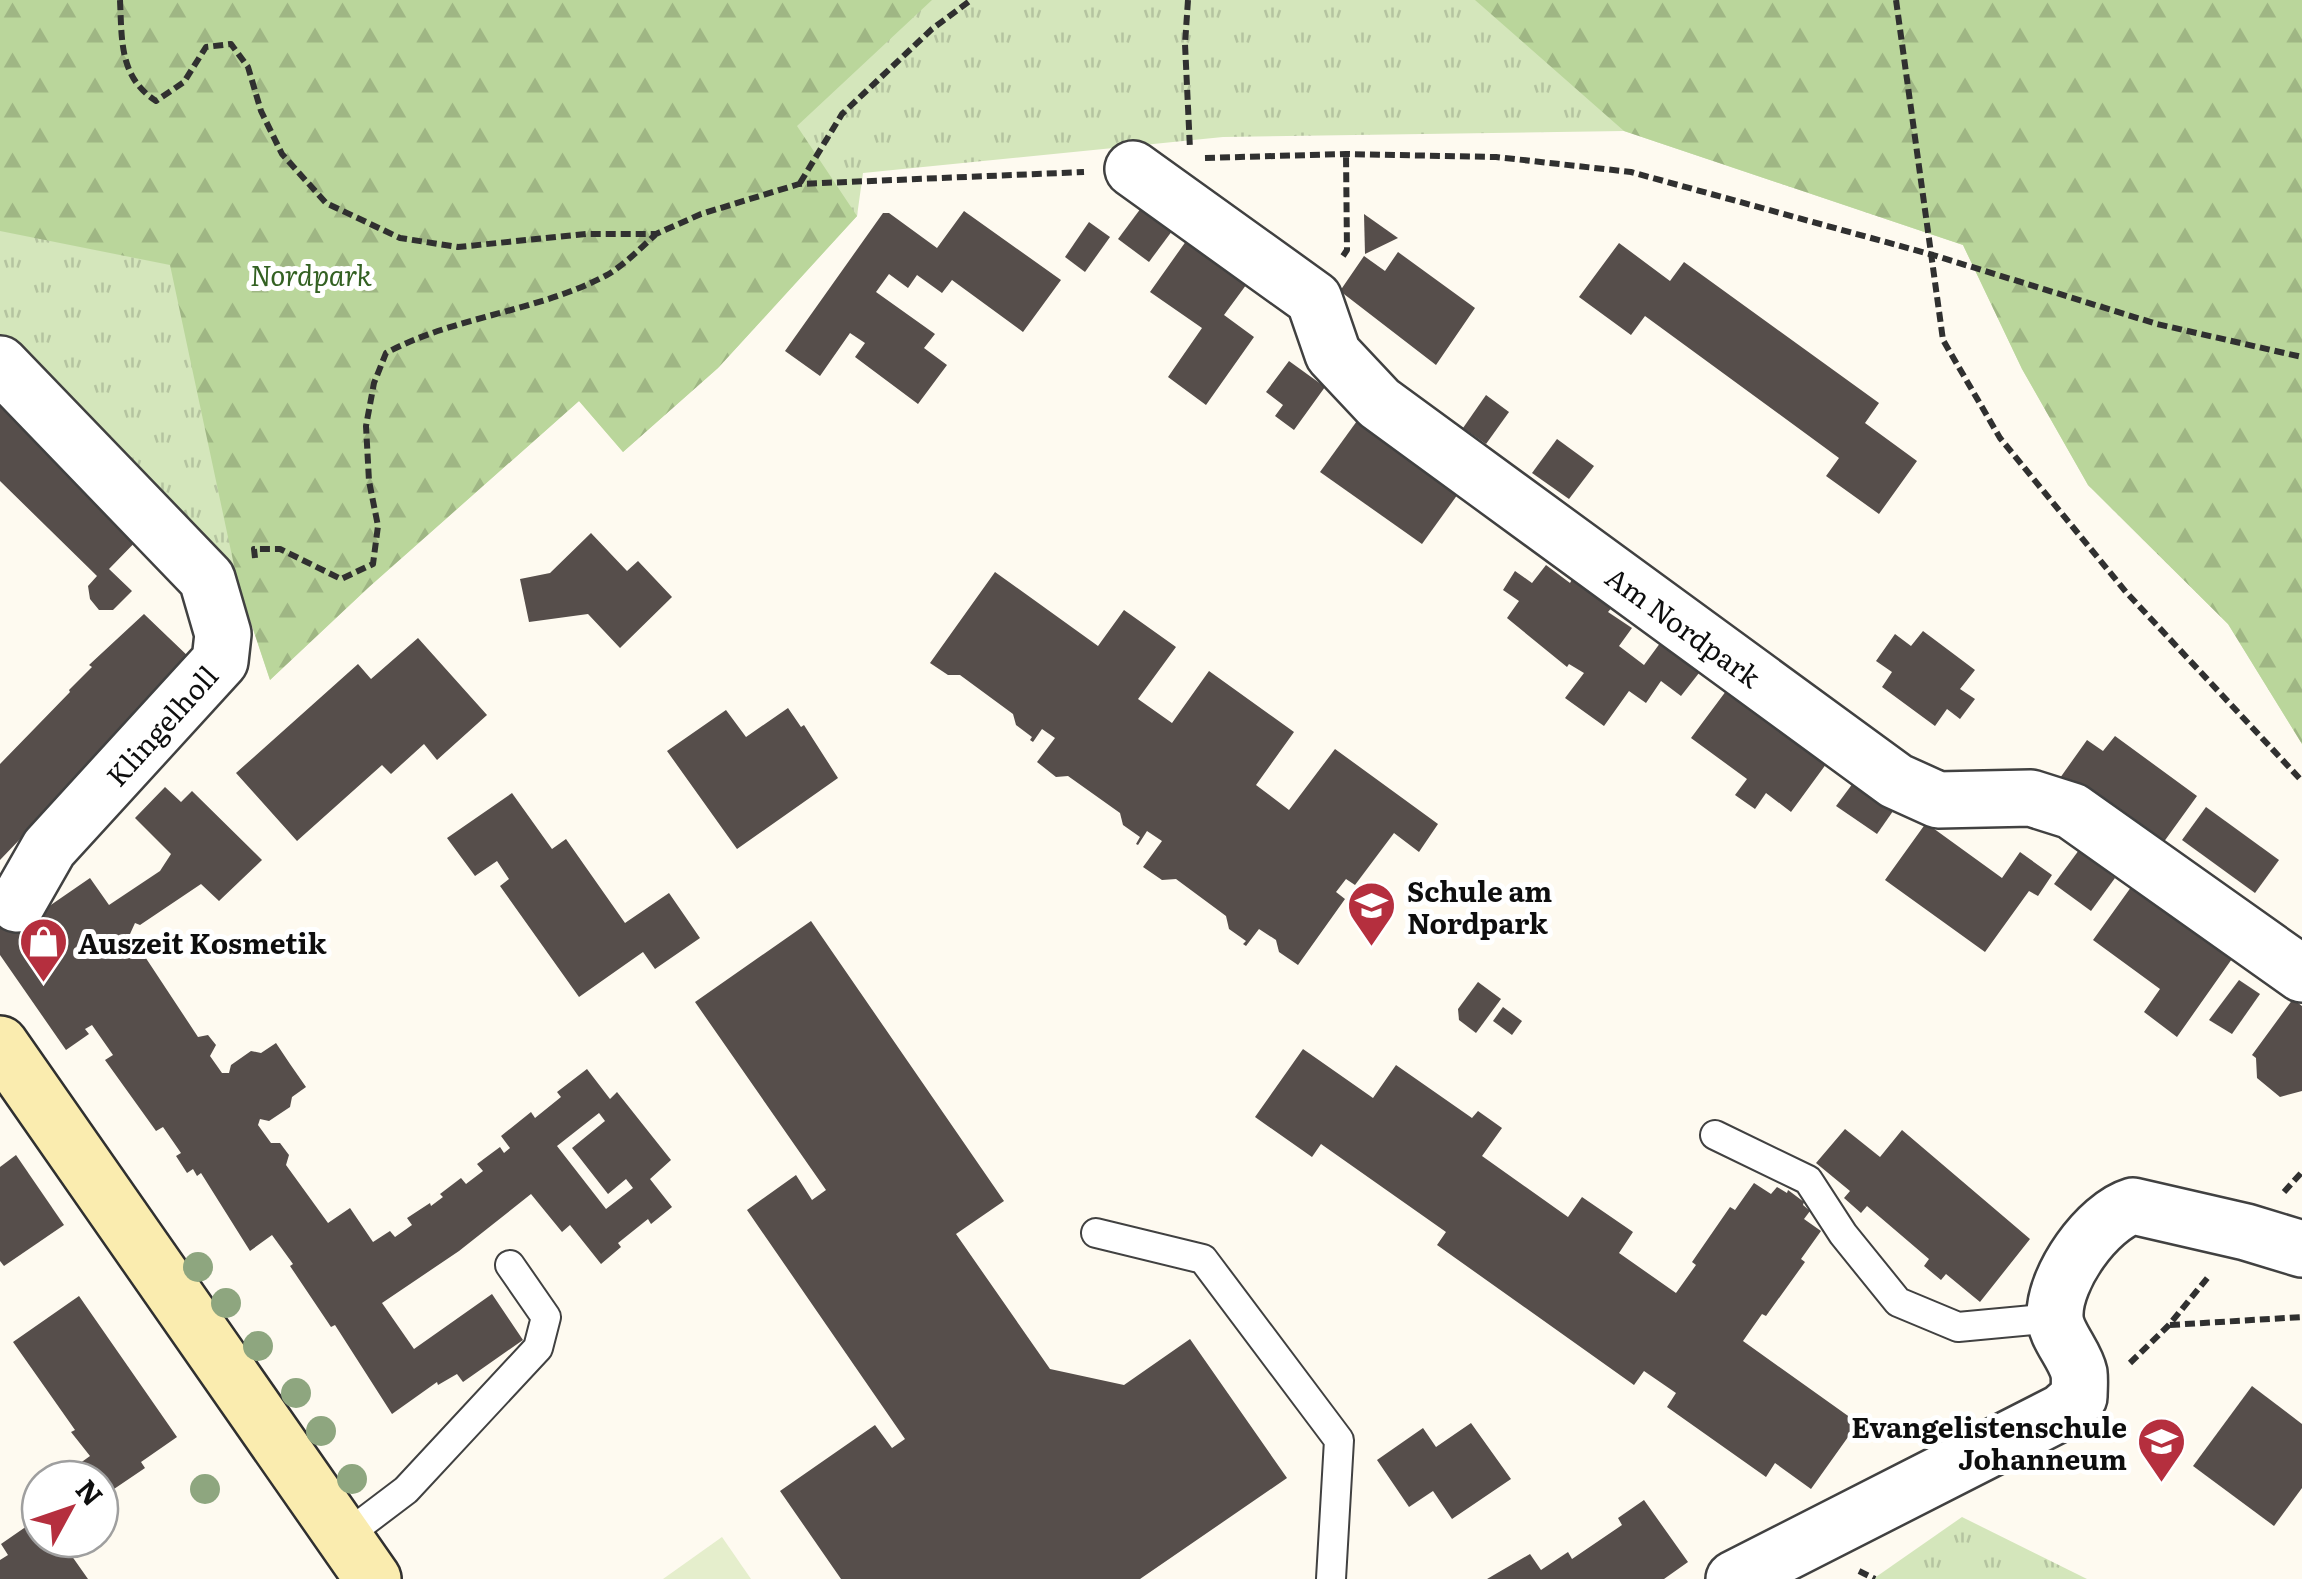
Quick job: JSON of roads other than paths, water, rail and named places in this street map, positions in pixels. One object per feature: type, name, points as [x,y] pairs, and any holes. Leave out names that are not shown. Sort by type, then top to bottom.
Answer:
[{"type":"street","name":"Am Nordpark","points":[[1133,169],[1314,300],[1333,354],[1379,403],[1896,781],[1938,800],[2032,798],[2072,811],[2302,974]]},
{"type":"street","name":"Klingelholl","points":[[0,364],[206,579],[223,634],[220,661],[49,848],[18,904]]},
{"type":"street","points":[[0,1044],[358,1558]]},
{"type":"street","points":[[1734,1579],[1800,1562],[2062,1412],[2080,1397],[2079,1372],[2054,1318],[2060,1289],[2092,1235],[2116,1212],[2133,1206],[2246,1232],[2302,1250]]},
{"type":"lane","points":[[1715,1136],[1808,1180],[1843,1234],[1898,1302],[1958,1327],[2054,1318]]},
{"type":"lane","points":[[1096,1233],[1203,1259],[1339,1440],[1331,1579]]},
{"type":"lane","points":[[358,1558],[406,1490],[538,1348],[546,1317],[510,1265]]},
{"type":"place","name":"Schule am Nordpark","points":[[1372,948]]},
{"type":"place","name":"Auszeit Kosmetik","points":[[43,984]]},
{"type":"place","name":"Evangelistenschule Johanneum","points":[[2162,1484]]},
{"type":"park label","name":"Nordpark","points":[[311,274]]}]
